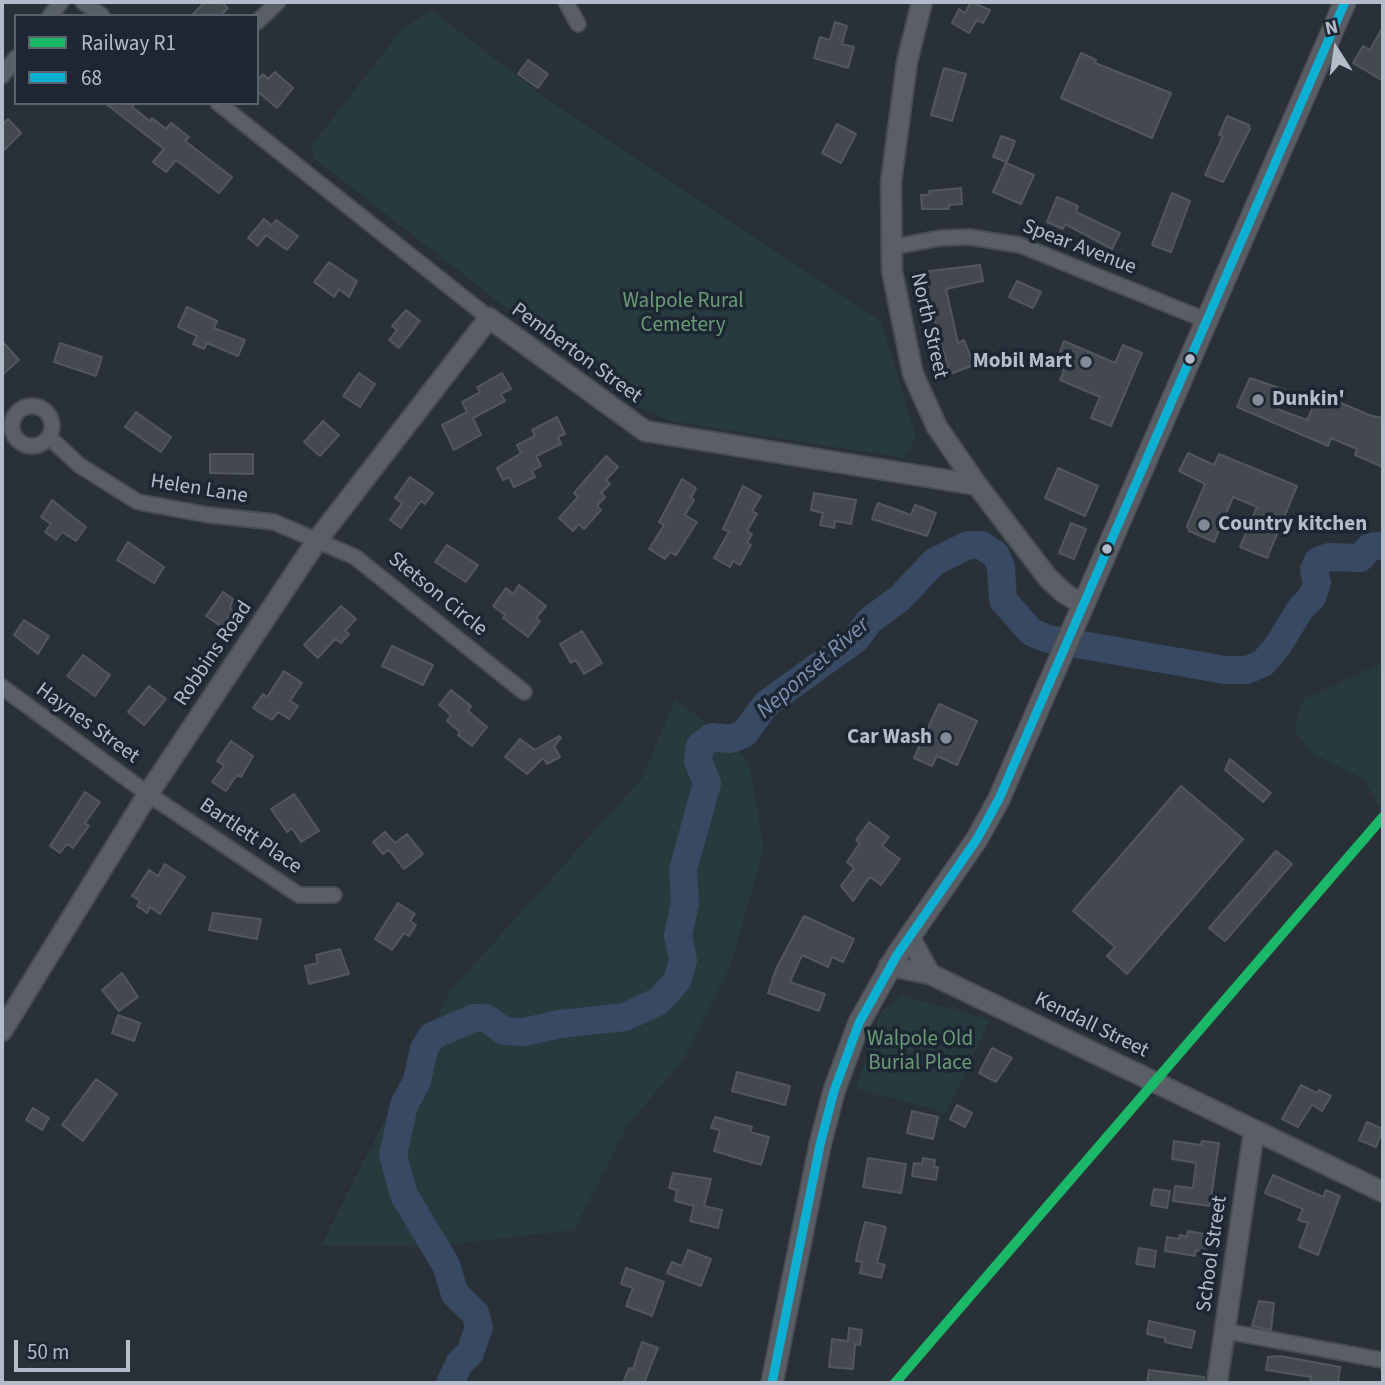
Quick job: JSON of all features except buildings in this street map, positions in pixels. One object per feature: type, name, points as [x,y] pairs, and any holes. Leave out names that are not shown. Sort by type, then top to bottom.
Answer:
[{"type":"main road","points":[[772,1383],[834,1091],[859,1023],[890,966],[977,839],[999,799],[1345,2]]},
{"type":"street","points":[[83,2],[99,14]]},
{"type":"street","points":[[259,20],[278,2]]},
{"type":"street","points":[[566,2],[578,24]]},
{"type":"street","name":"North Street","points":[[922,2],[907,62],[898,117],[891,182],[889,248],[896,299],[920,396],[937,427],[977,485],[1048,578],[1064,593],[1084,605]]},
{"type":"street","points":[[2,76],[14,61]]},
{"type":"street","name":"Pemberton Street","points":[[221,105],[489,318],[645,431],[977,485]]},
{"type":"street","name":"Spear Avenue","points":[[889,248],[959,237],[1020,245],[1208,321]]},
{"type":"street","name":"Robbins Road","points":[[2,1031],[148,794],[318,539],[489,318]]},
{"type":"street","name":"Helen Lane","points":[[49,437],[79,465],[138,502],[209,515],[274,522],[318,539]]},
{"type":"street","name":"Stetson Circle","points":[[318,539],[355,557],[524,692]]},
{"type":"street","name":"Haynes Street","points":[[2,687],[148,794]]},
{"type":"street","name":"Bartlett Place","points":[[148,794],[299,895],[334,895]]},
{"type":"street","points":[[909,936],[930,974]]},
{"type":"street","name":"Kendall Street","points":[[890,966],[930,974],[1383,1192]]},
{"type":"street","name":"School Street","points":[[1217,1383],[1254,1131]]},
{"type":"street","points":[[1225,1331],[1382,1360]]},
{"type":"green space","name":"Walpole Rural Cemetery","points":[[432,10],[547,99],[881,321],[916,437],[905,458],[671,421],[631,405],[315,159],[310,147],[402,29]]},
{"type":"green space","points":[[1383,662],[1383,814],[1364,779],[1310,752],[1294,729],[1303,700]]},
{"type":"green space","points":[[675,700],[730,739],[749,763],[764,849],[730,967],[684,1059],[628,1125],[574,1230],[435,1246],[321,1246],[450,991],[642,778]]},
{"type":"green space","name":"Walpole Old Burial Place","points":[[901,995],[990,1020],[946,1113],[856,1088],[881,1012]]},
{"type":"waterway","name":"Neponset River","points":[[450,1383],[459,1364],[470,1353],[479,1327],[475,1313],[455,1294],[446,1265],[404,1195],[393,1155],[404,1105],[417,1081],[424,1049],[432,1036],[474,1018],[486,1018],[504,1031],[524,1032],[560,1024],[625,1017],[659,1001],[677,981],[683,960],[678,935],[685,903],[683,870],[707,783],[698,761],[700,746],[712,737],[730,739],[744,734],[766,704],[856,639],[869,621],[900,598],[934,562],[968,545],[981,545],[996,555],[1001,567],[1003,600],[1031,632],[1048,639],[1225,670],[1247,670],[1263,663],[1277,647],[1301,608],[1312,597],[1317,583],[1314,570],[1318,561],[1329,557],[1360,558],[1370,547],[1383,545]]},
{"type":"rail line","name":"R1","points":[[895,1383],[1383,817]]},
{"type":"transit line","name":"68","points":[[772,1383],[820,1145],[834,1091],[859,1023],[897,955],[977,839],[999,799],[1345,2]]},
{"type":"place","name":"Mobil Mart","points":[[1086,362]]},
{"type":"place","name":"Dunkin'","points":[[1258,400]]},
{"type":"place","name":"Country kitchen","points":[[1204,525]]},
{"type":"place","name":"Car Wash","points":[[946,738]]}]
